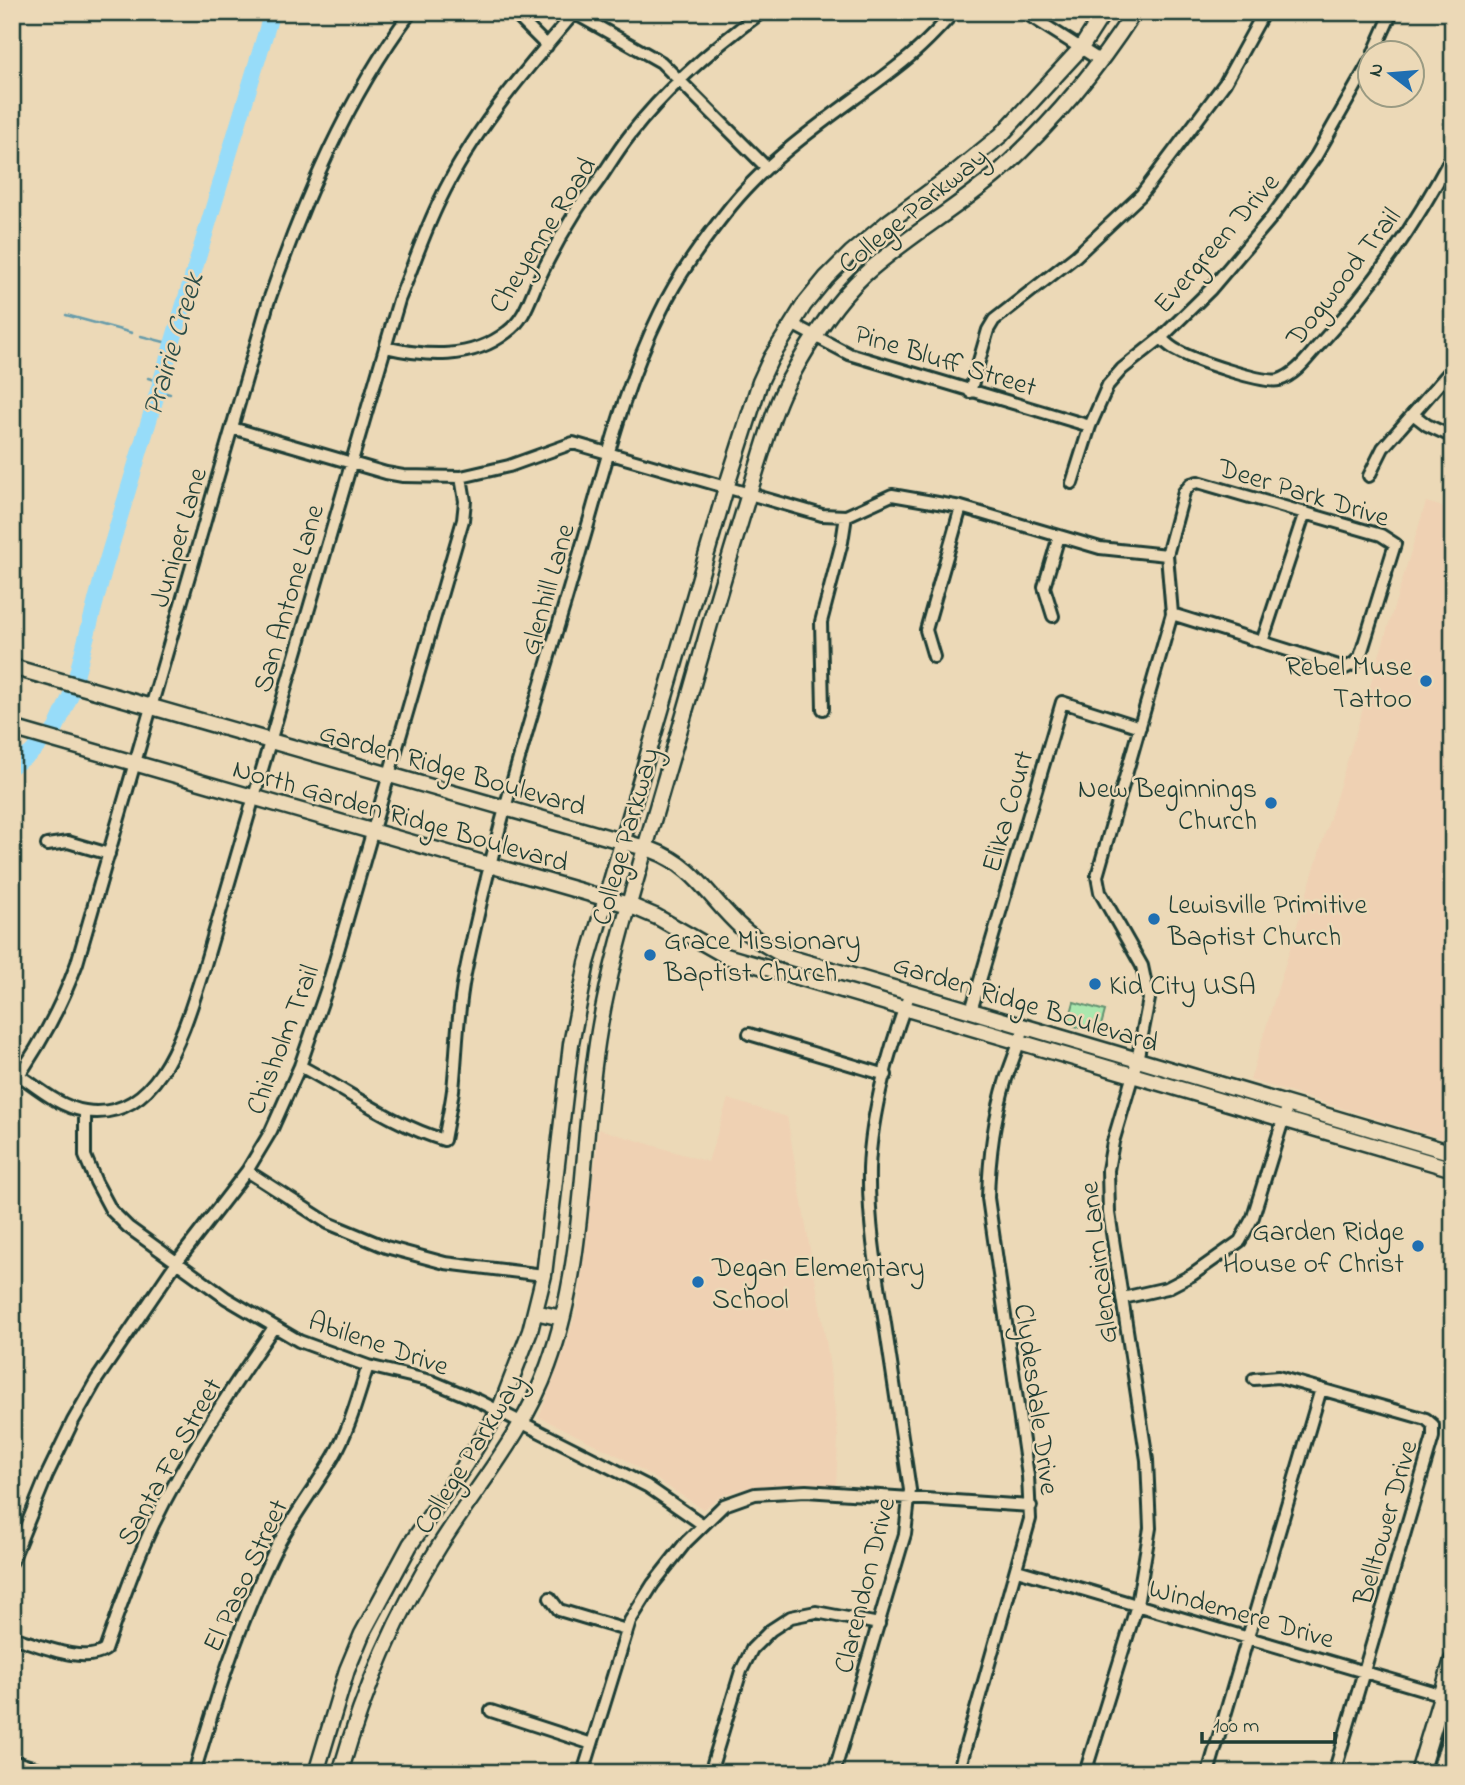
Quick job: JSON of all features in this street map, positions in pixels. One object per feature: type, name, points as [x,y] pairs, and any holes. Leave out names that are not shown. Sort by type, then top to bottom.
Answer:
[{"type":"main road","name":"College Parkway","points":[[316,1773],[347,1670],[362,1634],[410,1545],[499,1411],[535,1312],[544,1275],[571,1044],[587,963],[726,488],[760,382],[792,324],[826,278],[851,253],[1001,135],[1081,48],[1104,12]]},
{"type":"main road","name":"College Parkway","points":[[340,1773],[354,1724],[405,1606],[435,1553],[494,1470],[535,1397],[549,1366],[562,1318],[577,1236],[599,1030],[629,905],[748,495],[786,384],[842,298],[862,276],[925,225],[994,176],[1043,128],[1101,61],[1134,12]]},
{"type":"main road","name":"Garden Ridge Boulevard","points":[[12,667],[663,854],[692,873],[743,929],[785,956],[1453,1153]]},
{"type":"main road","name":"North Garden Ridge Boulevard","points":[[12,728],[629,905],[657,917],[726,956],[1453,1169]]},
{"type":"main road","points":[[1382,1149],[1387,1133]]},
{"type":"main road","points":[[535,1312],[562,1318]]},
{"type":"main road","points":[[1419,1773],[1447,1696],[1453,1661]]},
{"type":"main road","points":[[1440,1773],[1453,1733]]},
{"type":"street","name":"Juniper Lane","points":[[16,1080],[35,1054],[65,996],[77,963],[268,303],[308,197],[357,98],[411,12]]},
{"type":"street","points":[[513,12],[547,46]]},
{"type":"street","name":"Cheyenne Road","points":[[385,347],[426,355],[454,354],[482,347],[515,326],[523,315],[554,248],[629,136],[680,81],[736,31],[762,12]]},
{"type":"street","name":"Glenhill Lane","points":[[300,1066],[343,1088],[393,1121],[444,1140],[453,1091],[457,1031],[465,976],[490,866],[610,453],[641,356],[672,289],[732,206],[788,149],[902,63],[927,42],[954,12]]},
{"type":"street","points":[[1024,12],[1101,61]]},
{"type":"street","points":[[970,392],[988,330],[994,320],[1076,256],[1141,195],[1225,83],[1264,12]]},
{"type":"street","points":[[1380,38],[1392,12]]},
{"type":"street","points":[[575,13],[652,56],[767,169]]},
{"type":"street","name":"San Antone Lane","points":[[16,1080],[58,1102],[85,1111],[118,1108],[135,1100],[150,1089],[162,1073],[175,1048],[193,1000],[399,300],[440,198],[479,132],[527,66],[575,13]]},
{"type":"street","name":"Evergreen Drive","points":[[1072,483],[1090,426],[1108,385],[1122,369],[1161,338],[1210,290],[1272,217],[1316,156],[1356,86]]},
{"type":"street","name":"Dogwood Trail","points":[[1161,338],[1171,347],[1202,362],[1267,380],[1279,380],[1294,372],[1344,317],[1398,249],[1453,154]]},
{"type":"street","name":"Pine Bluff Street","points":[[792,324],[849,354],[1090,426]]},
{"type":"street","points":[[1369,476],[1383,448],[1453,368]]},
{"type":"street","points":[[1414,415],[1427,425],[1453,437]]},
{"type":"street","points":[[232,428],[403,476],[461,477],[509,466],[573,443],[822,515],[846,516],[891,495],[961,507],[1100,548],[1167,555]]},
{"type":"street","name":"Chisholm Trail","points":[[12,1561],[47,1475],[97,1379],[176,1263],[247,1171],[271,1131],[300,1066],[327,988],[463,520],[465,501],[461,477]]},
{"type":"street","name":"Deer Park Drive","points":[[1198,482],[1381,535],[1395,544],[1360,657],[1353,664],[1345,668],[1262,642]]},
{"type":"street","name":"Glencairn Lane","points":[[1085,1773],[1137,1605],[1150,1528],[1147,1460],[1109,1213],[1108,1170],[1113,1142],[1137,1061],[1149,999],[1142,966],[1100,892],[1097,876],[1172,614],[1167,555],[1184,492],[1191,484],[1198,482]]},
{"type":"street","points":[[934,657],[926,630],[961,507]]},
{"type":"street","points":[[1172,614],[1262,642],[1305,512]]},
{"type":"street","points":[[823,709],[821,622],[846,516]]},
{"type":"street","points":[[1053,616],[1044,587],[1059,536]]},
{"type":"street","name":"Elika Court","points":[[971,1011],[1062,702],[1140,727]]},
{"type":"street","points":[[47,845],[68,842],[109,854]]},
{"type":"street","name":"Clarendon Drive","points":[[834,1773],[905,1534],[910,1498],[878,1282],[871,1212],[871,1147],[886,1075],[910,993]]},
{"type":"street","name":"Clydesdale Drive","points":[[958,1773],[1027,1536],[1031,1506],[988,1198],[992,1142],[1006,1080],[1024,1027]]},
{"type":"street","points":[[749,1034],[886,1075]]},
{"type":"street","points":[[1123,1298],[1167,1288],[1192,1275],[1240,1241],[1253,1217],[1288,1104]]},
{"type":"street","name":"Abilene Drive","points":[[85,1111],[85,1156],[111,1210],[128,1227],[244,1310],[299,1341],[368,1366],[431,1381],[499,1411],[640,1482],[702,1524]]},
{"type":"street","points":[[247,1171],[328,1223],[386,1247],[445,1263],[544,1275]]},
{"type":"street","name":"Santa Fe Street","points":[[12,1637],[83,1657],[96,1656],[105,1650],[140,1554],[162,1507],[235,1384],[274,1327]]},
{"type":"street","name":"El Paso Street","points":[[194,1773],[225,1668],[254,1594],[289,1524],[333,1456],[348,1426],[368,1366]]},
{"type":"street","points":[[1254,1379],[1278,1377],[1426,1419],[1433,1425],[1441,1415]]},
{"type":"street","points":[[1208,1773],[1321,1389]]},
{"type":"street","name":"Belltower Drive","points":[[1334,1773],[1433,1437],[1433,1425]]},
{"type":"street","points":[[583,1773],[626,1630],[653,1584],[702,1524],[724,1505],[772,1492],[806,1491],[1031,1506]]},
{"type":"street","name":"Windemere Drive","points":[[1017,1570],[1447,1696]]},
{"type":"street","points":[[550,1598],[559,1610],[626,1630]]},
{"type":"street","points":[[710,1773],[741,1671],[752,1649],[771,1630],[791,1617],[816,1612],[879,1624]]},
{"type":"street","points":[[491,1711],[592,1744]]},
{"type":"street","points":[[12,1761],[52,1773]]},
{"type":"shaded area","points":[[1426,502],[1453,510],[1453,1142],[1250,1080]]},
{"type":"shaded area","name":"Degan Elementary School","points":[[728,1099],[787,1117],[828,1353],[838,1437],[836,1488],[744,1488],[721,1496],[703,1509],[621,1457],[539,1417],[578,1304],[599,1129],[708,1162]]},
{"type":"green space","points":[[1074,1002],[1105,1011],[1099,1033],[1068,1024]]},
{"type":"waterway","name":"Prairie Creek","points":[[76,677],[104,570],[272,12]]},
{"type":"waterway","points":[[66,315],[132,333]]},
{"type":"waterway","points":[[141,336],[172,344]]},
{"type":"waterway","points":[[148,378],[161,382]]},
{"type":"waterway","points":[[158,391],[170,394]]},
{"type":"waterway","name":"Prairie Creek","points":[[53,732],[72,692]]},
{"type":"waterway","name":"Prairie Creek","points":[[12,766],[40,744]]},
{"type":"place","name":"Rebel Muse Tattoo","points":[[1426,681]]},
{"type":"place","name":"New Beginnings Church","points":[[1271,803]]},
{"type":"place","name":"Lewisville Primitive Baptist Church","points":[[1154,919]]},
{"type":"place","name":"Grace Missionary Baptist Church","points":[[650,955]]},
{"type":"place","name":"Kid City USA","points":[[1095,984]]},
{"type":"place","name":"Garden Ridge House of Christ","points":[[1418,1246]]},
{"type":"place","name":"Degan Elementary School","points":[[698,1282]]}]
